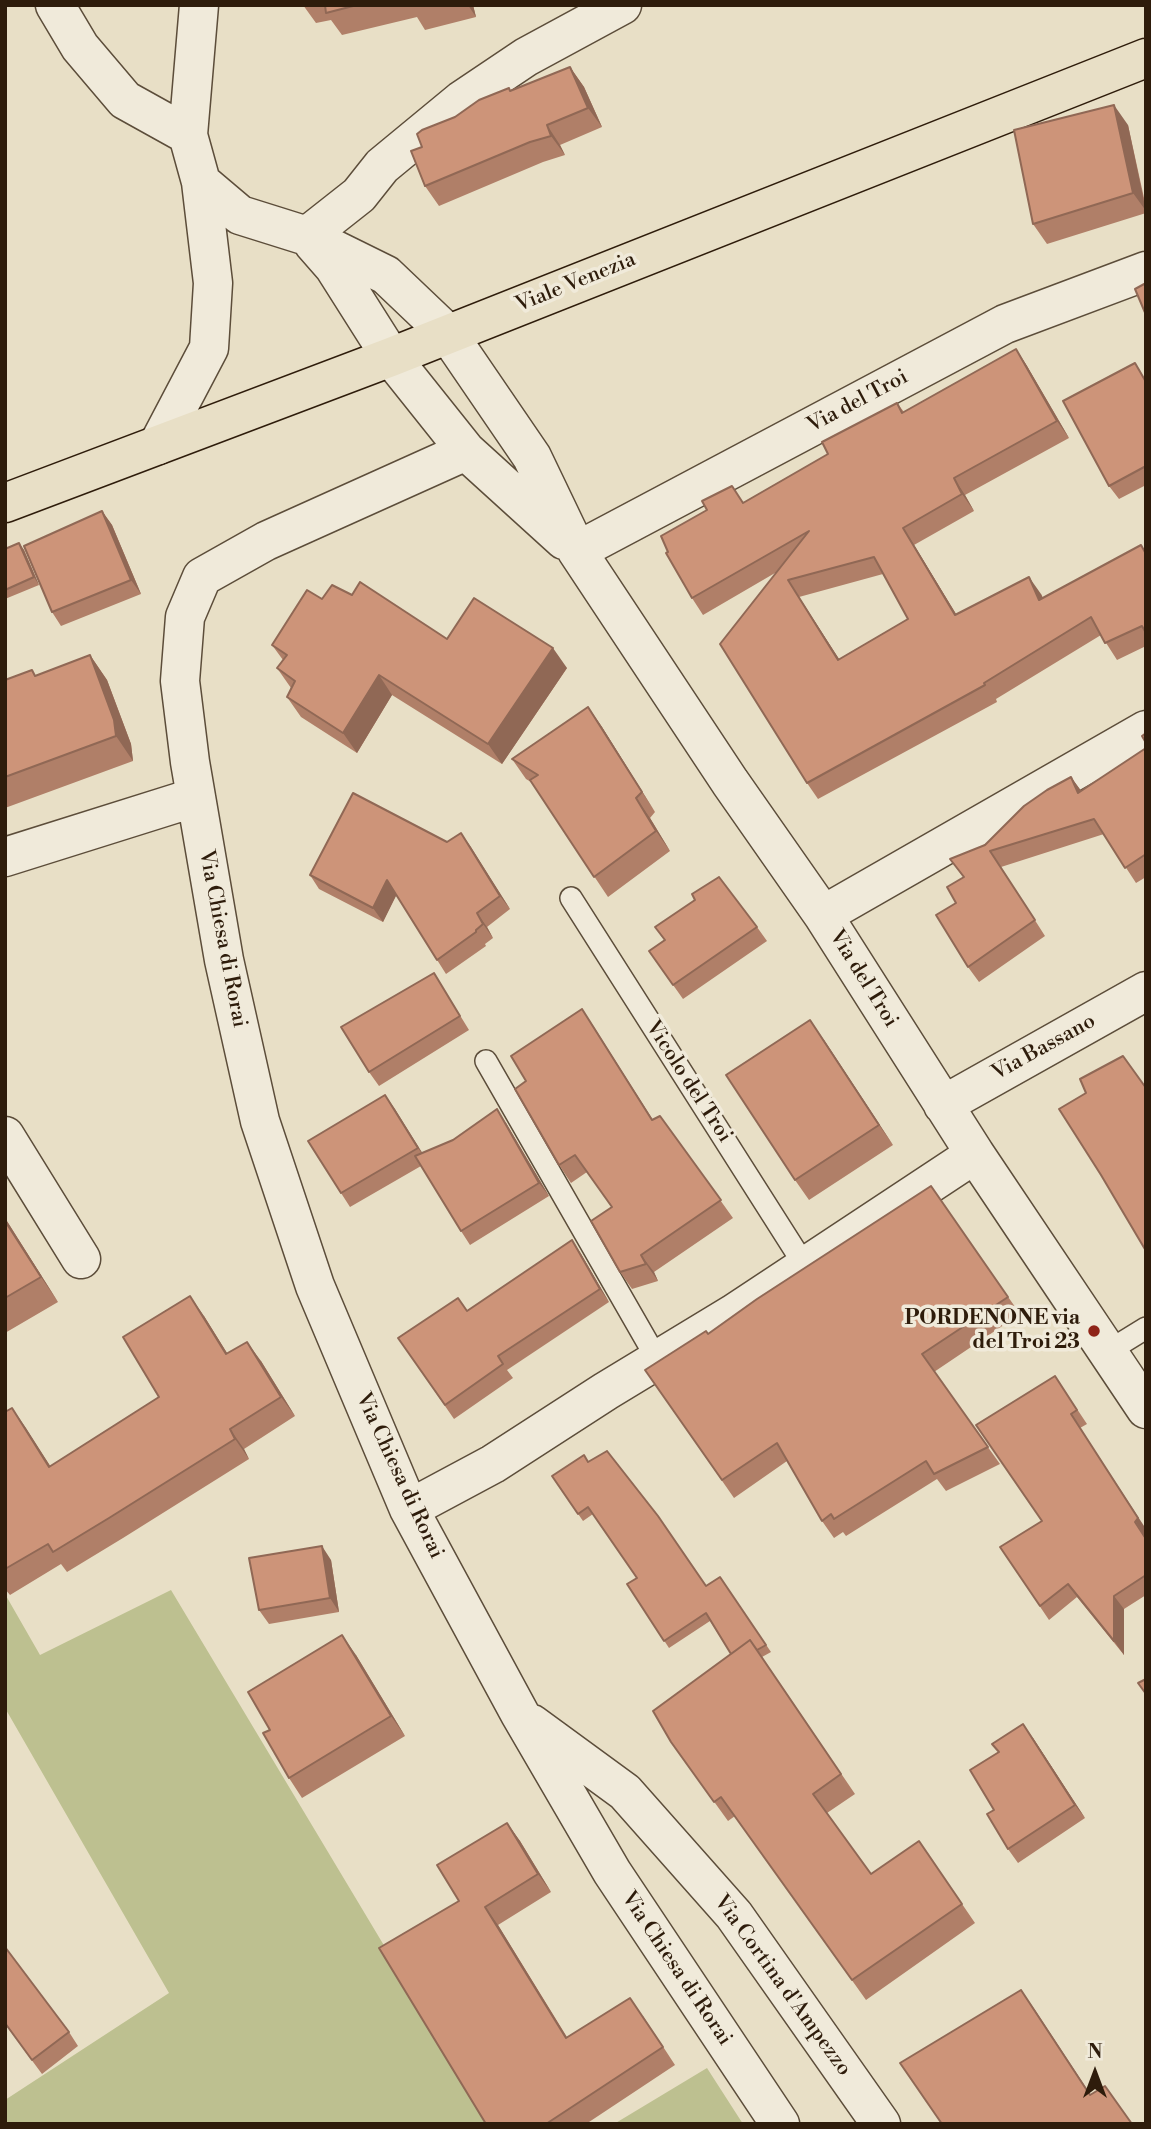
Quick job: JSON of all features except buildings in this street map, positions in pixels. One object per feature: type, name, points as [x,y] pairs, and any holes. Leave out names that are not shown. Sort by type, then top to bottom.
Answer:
[{"type":"main road","name":"Viale Venezia","points":[[5,503],[391,357],[1146,58]]},
{"type":"street","points":[[55,5],[80,47],[125,100],[188,135]]},
{"type":"street","points":[[158,445],[209,348],[213,283],[201,182],[188,135],[200,5]]},
{"type":"street","points":[[307,236],[359,195],[382,166],[462,100],[526,57],[622,5]]},
{"type":"street","name":"Via del Troi","points":[[201,182],[240,215],[307,236],[386,275],[448,334],[532,457],[577,551],[730,782],[823,915],[975,1154],[1146,1409]]},
{"type":"street","name":"Via del Troi","points":[[307,236],[334,267],[391,357],[466,451],[577,551]]},
{"type":"street","name":"Via del Troi","points":[[577,551],[1004,324],[1146,271]]},
{"type":"street","name":"Via Chiesa di Rorai","points":[[466,451],[266,541],[202,577],[185,617],[180,681],[196,797],[224,960],[260,1121],[315,1286],[409,1508],[520,1714],[612,1872],[780,2124]]},
{"type":"street","points":[[823,915],[1146,730]]},
{"type":"street","points":[[5,857],[196,797]]},
{"type":"street","name":"Via Bassano","points":[[943,1105],[1146,992]]},
{"type":"street","points":[[5,1136],[81,1259]]},
{"type":"street","points":[[409,1508],[493,1464],[805,1266],[975,1154]]},
{"type":"street","name":"Via Cortina d'Ampezzo","points":[[520,1714],[625,1792],[734,1915],[881,2124]]},
{"type":"lane","name":"Vicolo del Troi","points":[[571,898],[805,1266]]},
{"type":"lane","points":[[486,1061],[657,1359]]},
{"type":"lane","points":[[1107,1352],[1146,1328]]},
{"type":"green space","points":[[171,1590],[491,2124],[5,2124],[5,2100],[169,1993],[5,1708],[5,1594],[40,1655]]},
{"type":"green space","points":[[707,2068],[743,2124],[614,2124]]},
{"type":"place","name":"PORDENONE via del Troi 23","points":[[1094,1331]]}]
